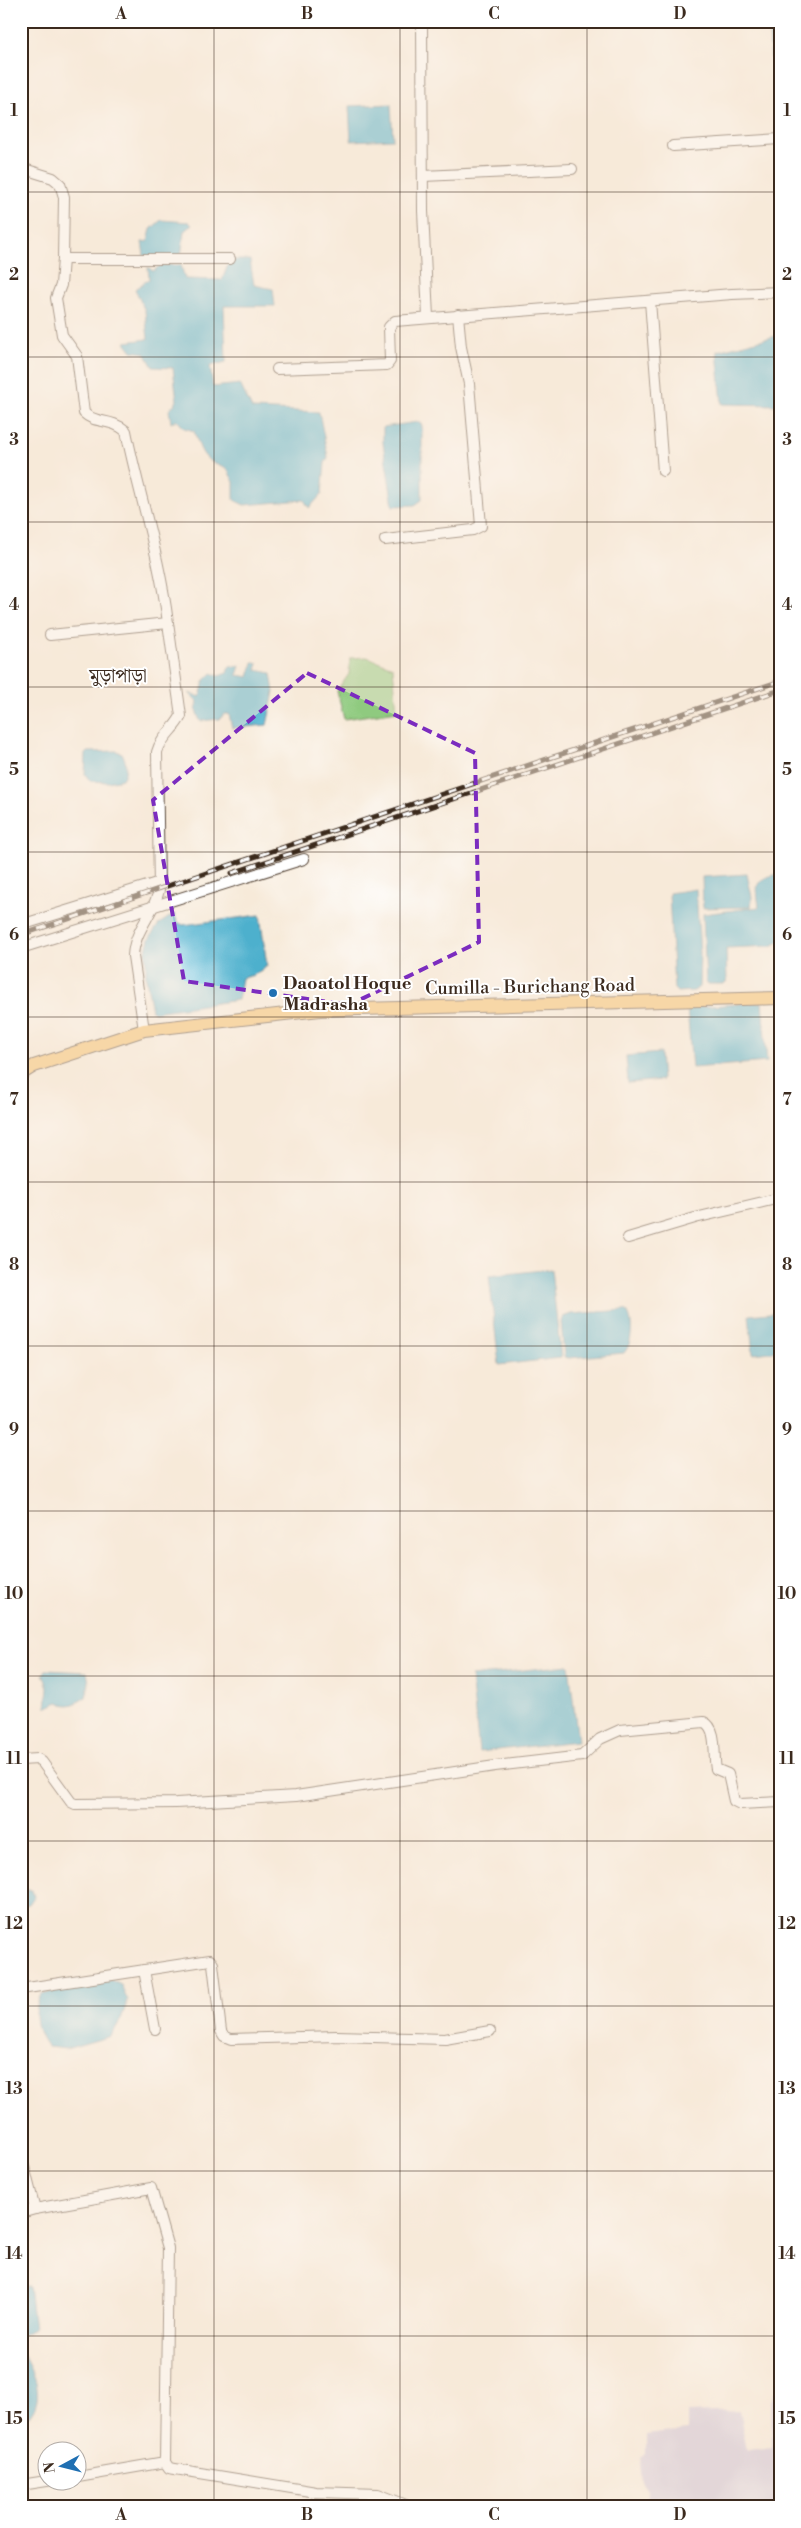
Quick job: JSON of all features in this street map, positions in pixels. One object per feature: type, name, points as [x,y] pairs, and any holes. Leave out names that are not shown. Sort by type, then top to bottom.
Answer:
[{"type":"main road","name":"Cumilla - Burichang Road","points":[[21,1074],[34,1066],[144,1030],[320,1010],[780,998]]},
{"type":"street","points":[[422,21],[423,176],[428,317]]},
{"type":"street","points":[[673,146],[777,140]]},
{"type":"street","points":[[21,168],[53,178],[60,184],[64,197],[63,258],[57,305],[62,335],[77,356],[84,414],[89,418],[117,423],[126,431],[145,515],[155,545],[168,623],[181,716],[175,728],[159,744],[157,752],[160,882],[156,904],[137,933],[134,943],[133,956],[144,1030]]},
{"type":"street","points":[[423,176],[572,169]]},
{"type":"street","points":[[63,258],[230,259]]},
{"type":"street","points":[[277,369],[387,365],[390,361],[388,329],[392,322],[428,317],[780,292]]},
{"type":"street","points":[[650,301],[663,472]]},
{"type":"street","points":[[385,540],[473,530],[481,526],[469,384],[461,347],[458,315]]},
{"type":"street","points":[[50,635],[168,623]]},
{"type":"street","points":[[21,948],[304,859]]},
{"type":"street","points":[[21,925],[160,882]]},
{"type":"street","points":[[628,1238],[695,1218],[780,1198]]},
{"type":"street","points":[[21,1760],[38,1759],[42,1762],[70,1802],[75,1804],[185,1803],[296,1796],[495,1766],[582,1756],[600,1739],[620,1730],[704,1722],[709,1725],[712,1732],[716,1770],[728,1774],[734,1801],[740,1804],[780,1802]]},
{"type":"street","points":[[21,1989],[210,1960],[213,1964],[221,2031],[224,2036],[231,2039],[337,2036],[445,2039],[490,2031]]},
{"type":"street","points":[[144,1970],[155,2028]]},
{"type":"street","points":[[21,2156],[35,2209]]},
{"type":"street","points":[[21,2213],[151,2188],[168,2248],[166,2462],[169,2468],[316,2492],[378,2494],[411,2507]]},
{"type":"street","points":[[88,2475],[166,2462]]},
{"type":"street","points":[[21,2484],[38,2482]]},
{"type":"highlighted area","points":[[307,673],[475,753],[479,942],[349,1005],[184,981],[153,800]]},
{"type":"shaded area","points":[[780,2379],[780,2507],[646,2507],[647,2490],[642,2483],[640,2463],[641,2458],[646,2453],[646,2435],[687,2430],[687,2413],[739,2411],[747,2450],[772,2447],[771,2401]]},
{"type":"green space","points":[[367,657],[393,667],[397,711],[344,719],[337,691],[349,674],[350,658]]},
{"type":"water","points":[[768,21],[780,21],[780,174]]},
{"type":"water","points":[[391,104],[393,139],[351,141],[349,106]]},
{"type":"water","points":[[161,220],[189,222],[192,225],[184,231],[181,258],[144,256],[142,242],[148,241],[151,229]]},
{"type":"water","points":[[230,260],[250,260],[254,285],[273,289],[275,306],[224,306],[226,362],[210,366],[213,387],[240,384],[252,409],[319,412],[328,457],[325,463],[322,494],[309,508],[304,500],[244,505],[234,500],[234,482],[227,469],[213,463],[204,456],[194,431],[184,428],[177,420],[171,423],[169,410],[177,401],[173,368],[153,367],[145,353],[132,351],[125,342],[148,339],[145,311],[135,289],[149,279],[148,267],[153,271],[161,265],[181,265],[185,279],[222,280]]},
{"type":"water","points":[[780,335],[780,405],[722,404],[717,351]]},
{"type":"water","points":[[418,422],[422,425],[422,500],[415,505],[393,506],[383,443],[383,427]]},
{"type":"water","points":[[253,662],[258,664],[256,670],[271,673],[274,692],[267,725],[232,728],[229,714],[224,714],[220,719],[200,721],[196,710],[198,702],[189,693],[200,697],[204,681],[212,673],[219,676],[227,673],[229,667],[240,666],[237,675],[249,677]]},
{"type":"water","points":[[780,707],[780,736],[772,711]]},
{"type":"water","points":[[116,751],[122,753],[125,762],[126,769],[122,779],[108,782],[90,781],[85,774],[86,754],[88,752]]},
{"type":"water","points":[[747,874],[752,897],[751,907],[703,908],[702,877]]},
{"type":"water","points":[[780,875],[780,941],[772,946],[726,948],[727,981],[724,984],[706,984],[703,914],[759,907],[757,886],[766,877]]},
{"type":"water","points":[[696,889],[700,953],[699,987],[694,991],[677,992],[674,989],[669,893]]},
{"type":"water","points":[[174,914],[177,922],[183,925],[260,915],[267,966],[254,975],[242,978],[238,1000],[152,1011],[146,978],[146,950],[149,939],[159,924]]},
{"type":"water","points":[[762,1002],[767,1062],[692,1068],[687,1008]]},
{"type":"water","points":[[660,1053],[662,1080],[628,1083],[626,1056]]},
{"type":"water","points":[[551,1269],[561,1358],[499,1365],[489,1276]]},
{"type":"water","points":[[626,1310],[629,1314],[631,1325],[631,1338],[624,1353],[564,1357],[561,1321],[563,1317],[571,1314]]},
{"type":"water","points":[[780,1312],[780,1351],[753,1354],[749,1315]]},
{"type":"water","points":[[569,1665],[578,1741],[479,1752],[471,1676]]},
{"type":"water","points":[[46,1670],[87,1672],[89,1683],[86,1697],[72,1704],[66,1705],[58,1702],[46,1708],[48,1687],[43,1674]]},
{"type":"water","points":[[21,1890],[32,1890],[34,1897],[29,1904],[21,1906]]},
{"type":"water","points":[[113,1981],[121,1985],[128,2000],[121,2019],[111,2036],[66,2049],[48,2047],[38,2029],[36,2015],[41,1995],[62,1989]]},
{"type":"water","points":[[29,2286],[34,2329],[21,2336],[21,2287]]},
{"type":"water","points":[[21,2349],[36,2382],[37,2398],[30,2415],[21,2417]]},
{"type":"railway","points":[[21,935],[780,681]]},
{"type":"railway","points":[[232,873],[780,690]]},
{"type":"place","name":"Daoatol Hoque Madrasha","points":[[273,993]]},
{"type":"district","name":"মুড়াপাড়া","points":[[118,676]]}]
